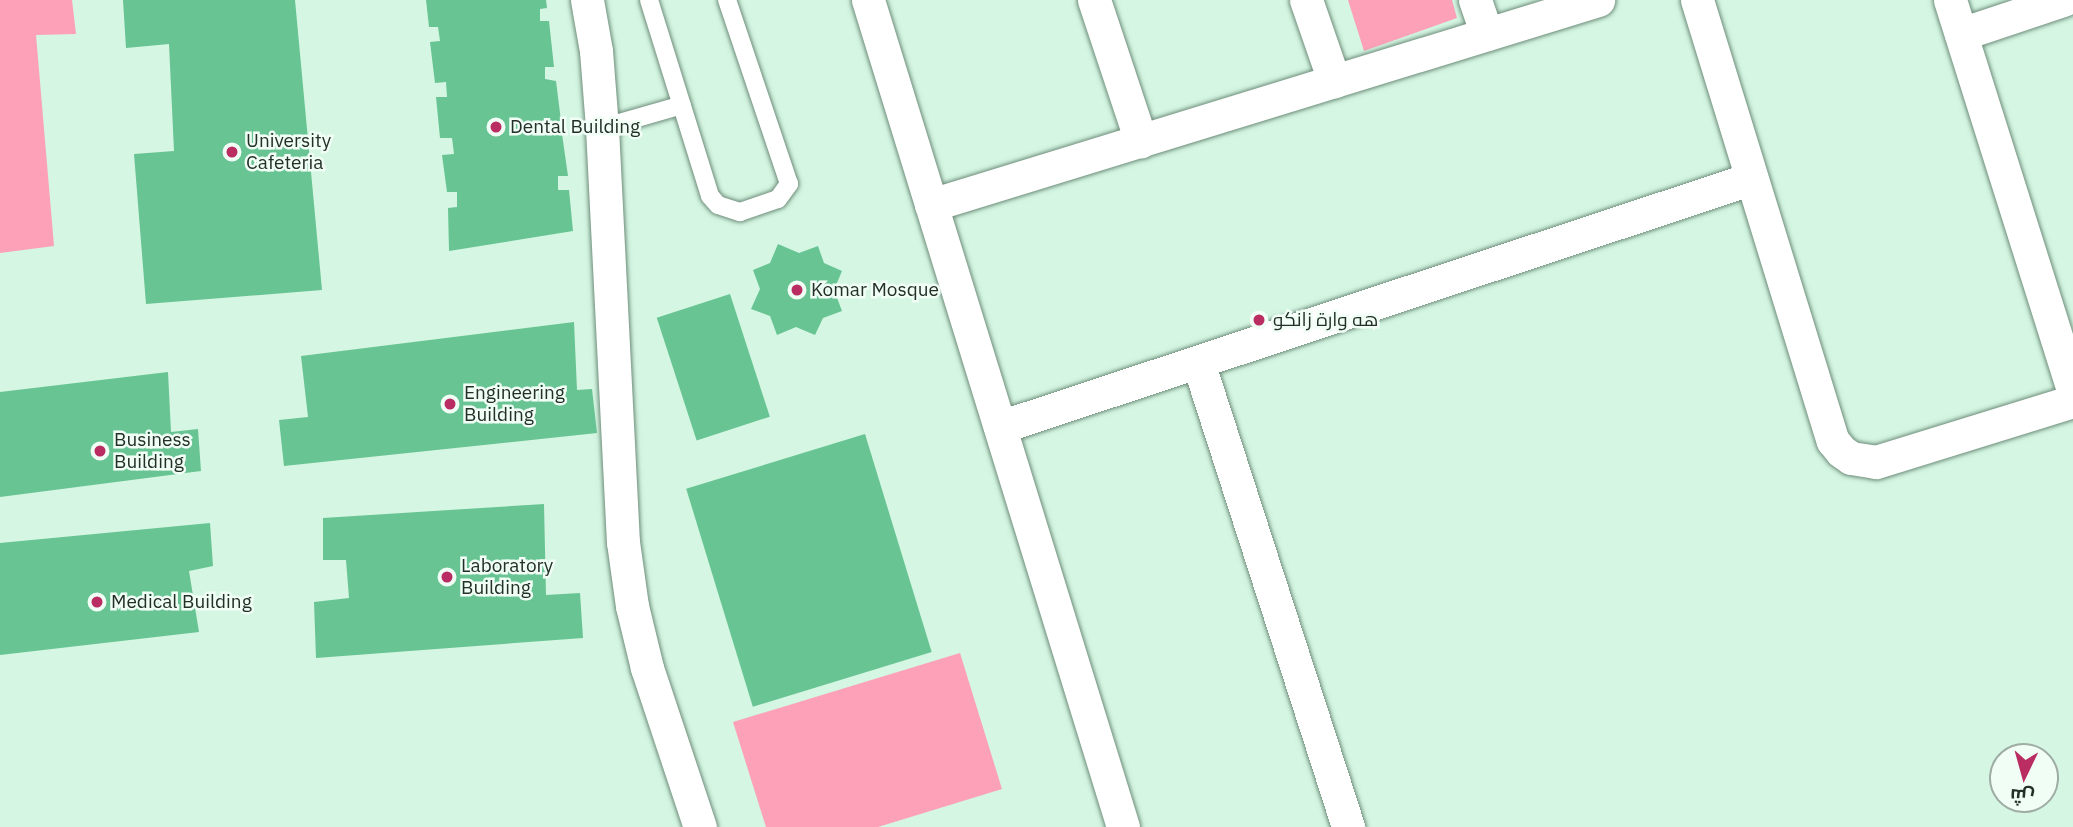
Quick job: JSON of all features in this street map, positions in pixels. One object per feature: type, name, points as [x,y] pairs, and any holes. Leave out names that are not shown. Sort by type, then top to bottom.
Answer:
[{"type":"street","points":[[587,0],[602,128],[623,542],[632,606],[647,668],[700,827]]},
{"type":"street","points":[[869,0],[1123,827]]},
{"type":"street","points":[[1094,0],[1141,141]]},
{"type":"street","points":[[1307,0],[1334,81]]},
{"type":"street","points":[[1475,0],[1487,34]]},
{"type":"street","points":[[932,205],[1598,0]]},
{"type":"street","points":[[1697,0],[1750,179],[1833,441],[1851,458],[1876,462],[2073,401]]},
{"type":"street","points":[[1950,0],[2073,391]]},
{"type":"street","points":[[1961,34],[2063,0]]},
{"type":"street","points":[[1000,427],[1750,179]]},
{"type":"street","points":[[1198,362],[1348,827]]},
{"type":"lane","points":[[649,0],[705,184],[718,205],[740,212],[778,199],[789,184],[727,0]]},
{"type":"lane","points":[[602,128],[682,105]]},
{"type":"shaded area","points":[[0,0],[72,0],[76,34],[36,35],[54,246],[0,253]]},
{"type":"shaded area","points":[[1348,0],[1452,0],[1457,18],[1364,51]]},
{"type":"shaded area","points":[[960,653],[1002,789],[878,827],[766,827],[733,722]]},
{"type":"building","name":"University Cafeteria","points":[[123,0],[295,0],[322,290],[146,304],[134,154],[174,151],[169,44],[126,48]]},
{"type":"building","name":"Dental Building","points":[[426,0],[546,0],[547,8],[540,9],[540,21],[549,21],[554,67],[545,67],[545,79],[556,81],[561,121],[554,121],[554,134],[562,134],[568,176],[558,176],[558,190],[569,190],[573,231],[449,251],[448,208],[457,207],[457,192],[447,192],[442,155],[454,154],[452,138],[440,138],[436,97],[447,97],[446,82],[435,83],[430,42],[440,41],[438,27],[429,27]]},
{"type":"building","name":"Komar Mosque","points":[[778,244],[799,253],[818,246],[824,263],[842,271],[834,290],[842,311],[823,318],[815,335],[796,327],[777,335],[770,316],[751,309],[760,289],[753,270],[770,263]]},
{"type":"building","points":[[730,294],[770,417],[697,440],[657,318]]},
{"type":"building","name":"Engineering Building","points":[[574,322],[577,390],[592,389],[597,433],[284,466],[279,420],[308,417],[301,356]]},
{"type":"building","name":"Business Building","points":[[168,372],[171,432],[198,429],[201,471],[0,497],[0,392]]},
{"type":"building","points":[[865,434],[932,652],[753,707],[686,489]]},
{"type":"building","name":"Laboratory Building","points":[[544,504],[546,595],[580,593],[583,638],[316,658],[314,602],[349,598],[346,560],[323,560],[323,518]]},
{"type":"building","name":"Medical Building","points":[[210,523],[213,566],[189,571],[199,632],[0,655],[0,543]]},
{"type":"place","name":"Dental Building","points":[[496,127]]},
{"type":"place","name":"University Cafeteria","points":[[232,152]]},
{"type":"place","name":"Komar Mosque","points":[[797,290]]},
{"type":"place","name":"هه وارة زانكو","points":[[1259,320]]},
{"type":"place","name":"Engineering Building","points":[[450,404]]},
{"type":"place","name":"Business Building","points":[[100,451]]},
{"type":"place","name":"Laboratory Building","points":[[447,577]]},
{"type":"place","name":"Medical Building","points":[[97,602]]}]
